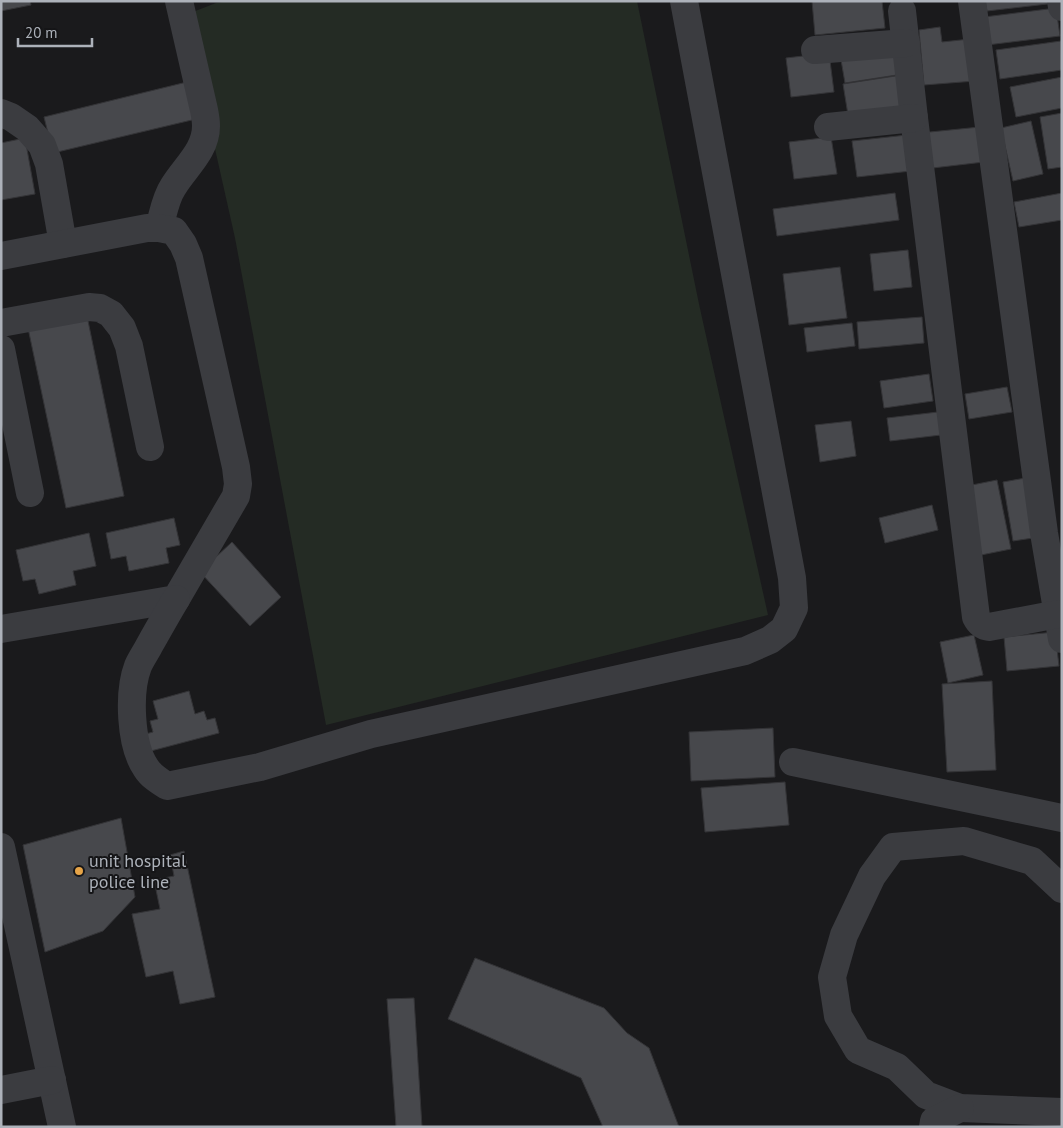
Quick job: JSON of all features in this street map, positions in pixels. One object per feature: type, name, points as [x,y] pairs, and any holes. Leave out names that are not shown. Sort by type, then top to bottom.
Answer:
[{"type":"street","points":[[159,228],[172,187],[200,150],[205,137],[204,110],[179,1]]},
{"type":"street","points":[[1,256],[146,228],[159,228],[174,232],[183,244],[189,258],[238,484],[236,496],[138,666],[132,702],[132,726],[140,755],[146,768],[166,786],[260,767],[371,734],[745,651],[770,640],[784,629],[794,608],[792,578],[684,1]]},
{"type":"street","points":[[902,11],[976,617],[980,624],[988,627],[1060,627],[1053,531],[972,1]]},
{"type":"street","points":[[1061,1],[1062,8]]},
{"type":"street","points":[[815,50],[906,43]]},
{"type":"street","points":[[1,113],[11,117],[27,128],[42,145],[49,164],[63,244]]},
{"type":"street","points":[[828,127],[914,118]]},
{"type":"street","points":[[1,323],[89,307],[100,308],[111,314],[122,328],[129,346],[150,447]]},
{"type":"street","points":[[1,349],[30,493]]},
{"type":"street","points":[[1,629],[176,598]]},
{"type":"street","points":[[794,762],[1062,818]]},
{"type":"street","points":[[1062,889],[1032,861],[964,841],[893,847],[872,876],[844,935],[832,977],[838,1016],[858,1050],[897,1067],[926,1095],[960,1108],[1062,1112]]},
{"type":"street","points":[[1,847],[62,1127]]},
{"type":"street","points":[[1,1090],[52,1080]]},
{"type":"street","points":[[933,1127],[934,1121],[960,1108]]},
{"type":"shaded area","points":[[229,1],[637,1],[699,304],[768,615],[326,725],[235,238],[185,15],[216,3]]},
{"type":"building","points":[[1,1],[30,1],[31,5],[1,11]]},
{"type":"building","points":[[812,1],[882,1],[885,28],[815,35]]},
{"type":"building","points":[[985,1],[1056,1],[1056,3],[987,11]]},
{"type":"building","points":[[1056,8],[1060,36],[987,45],[984,17]]},
{"type":"building","points":[[940,27],[942,42],[970,39],[975,81],[924,85],[919,30]]},
{"type":"building","points":[[1061,41],[1062,70],[1000,79],[996,50]]},
{"type":"building","points":[[899,45],[903,74],[845,83],[840,54]]},
{"type":"building","points":[[829,53],[834,92],[791,97],[786,58]]},
{"type":"building","points":[[902,75],[907,112],[849,121],[843,84]]},
{"type":"building","points":[[1062,77],[1062,108],[1016,117],[1010,87]]},
{"type":"building","points":[[187,82],[196,119],[53,153],[44,117]]},
{"type":"building","points":[[1062,113],[1062,167],[1048,169],[1040,117]]},
{"type":"building","points":[[1031,121],[1043,174],[1013,181],[1001,128]]},
{"type":"building","points":[[980,127],[984,162],[924,169],[920,133]]},
{"type":"building","points":[[907,135],[911,171],[857,177],[852,141]]},
{"type":"building","points":[[831,137],[837,174],[794,179],[789,142]]},
{"type":"building","points":[[25,138],[35,194],[1,200],[1,143]]},
{"type":"building","points":[[895,193],[899,220],[777,236],[773,209]]},
{"type":"building","points":[[1062,193],[1062,220],[1019,227],[1014,202]]},
{"type":"building","points":[[908,250],[912,287],[874,291],[870,254]]},
{"type":"building","points":[[840,267],[847,318],[789,325],[783,274]]},
{"type":"building","points":[[87,316],[124,496],[66,508],[28,328]]},
{"type":"building","points":[[922,317],[924,343],[859,349],[857,322]]},
{"type":"building","points":[[852,323],[855,346],[807,352],[804,328]]},
{"type":"building","points":[[929,374],[933,401],[884,408],[880,381]]},
{"type":"building","points":[[1007,387],[1012,412],[969,419],[965,394]]},
{"type":"building","points":[[938,412],[941,435],[890,441],[887,418]]},
{"type":"building","points":[[851,421],[856,456],[820,462],[815,425]]},
{"type":"building","points":[[1031,477],[1040,537],[1013,541],[1003,482]]},
{"type":"building","points":[[997,480],[1011,549],[981,555],[967,486]]},
{"type":"building","points":[[932,505],[938,530],[885,543],[879,518]]},
{"type":"building","points":[[174,518],[180,545],[166,548],[169,563],[129,571],[126,556],[111,559],[106,533]]},
{"type":"building","points":[[89,533],[96,566],[73,571],[76,585],[39,594],[35,579],[23,581],[16,550]]},
{"type":"building","points":[[232,542],[281,597],[250,626],[200,572]]},
{"type":"building","points":[[1055,632],[1059,666],[1007,671],[1004,637]]},
{"type":"building","points":[[974,635],[983,675],[948,683],[940,642]]},
{"type":"building","points":[[992,681],[996,770],[947,772],[942,684]]},
{"type":"building","points":[[189,691],[195,714],[204,711],[207,720],[215,718],[219,733],[147,752],[142,735],[153,732],[150,721],[158,719],[153,701]]},
{"type":"building","points":[[773,728],[775,777],[691,781],[689,732]]},
{"type":"building","points":[[785,782],[789,825],[705,832],[701,788]]},
{"type":"building","name":"unit hospital police line","points":[[121,818],[135,897],[103,931],[45,952],[23,845]]},
{"type":"building","points":[[184,851],[215,997],[180,1004],[173,971],[146,977],[132,914],[160,909],[154,880],[174,876],[170,855]]},
{"type":"building","points":[[475,958],[604,1008],[627,1033],[649,1048],[679,1127],[603,1127],[581,1078],[448,1019]]},
{"type":"building","points":[[414,998],[422,1127],[396,1127],[387,999]]},
{"type":"place","name":"unit hospital police line","points":[[79,871]]}]
